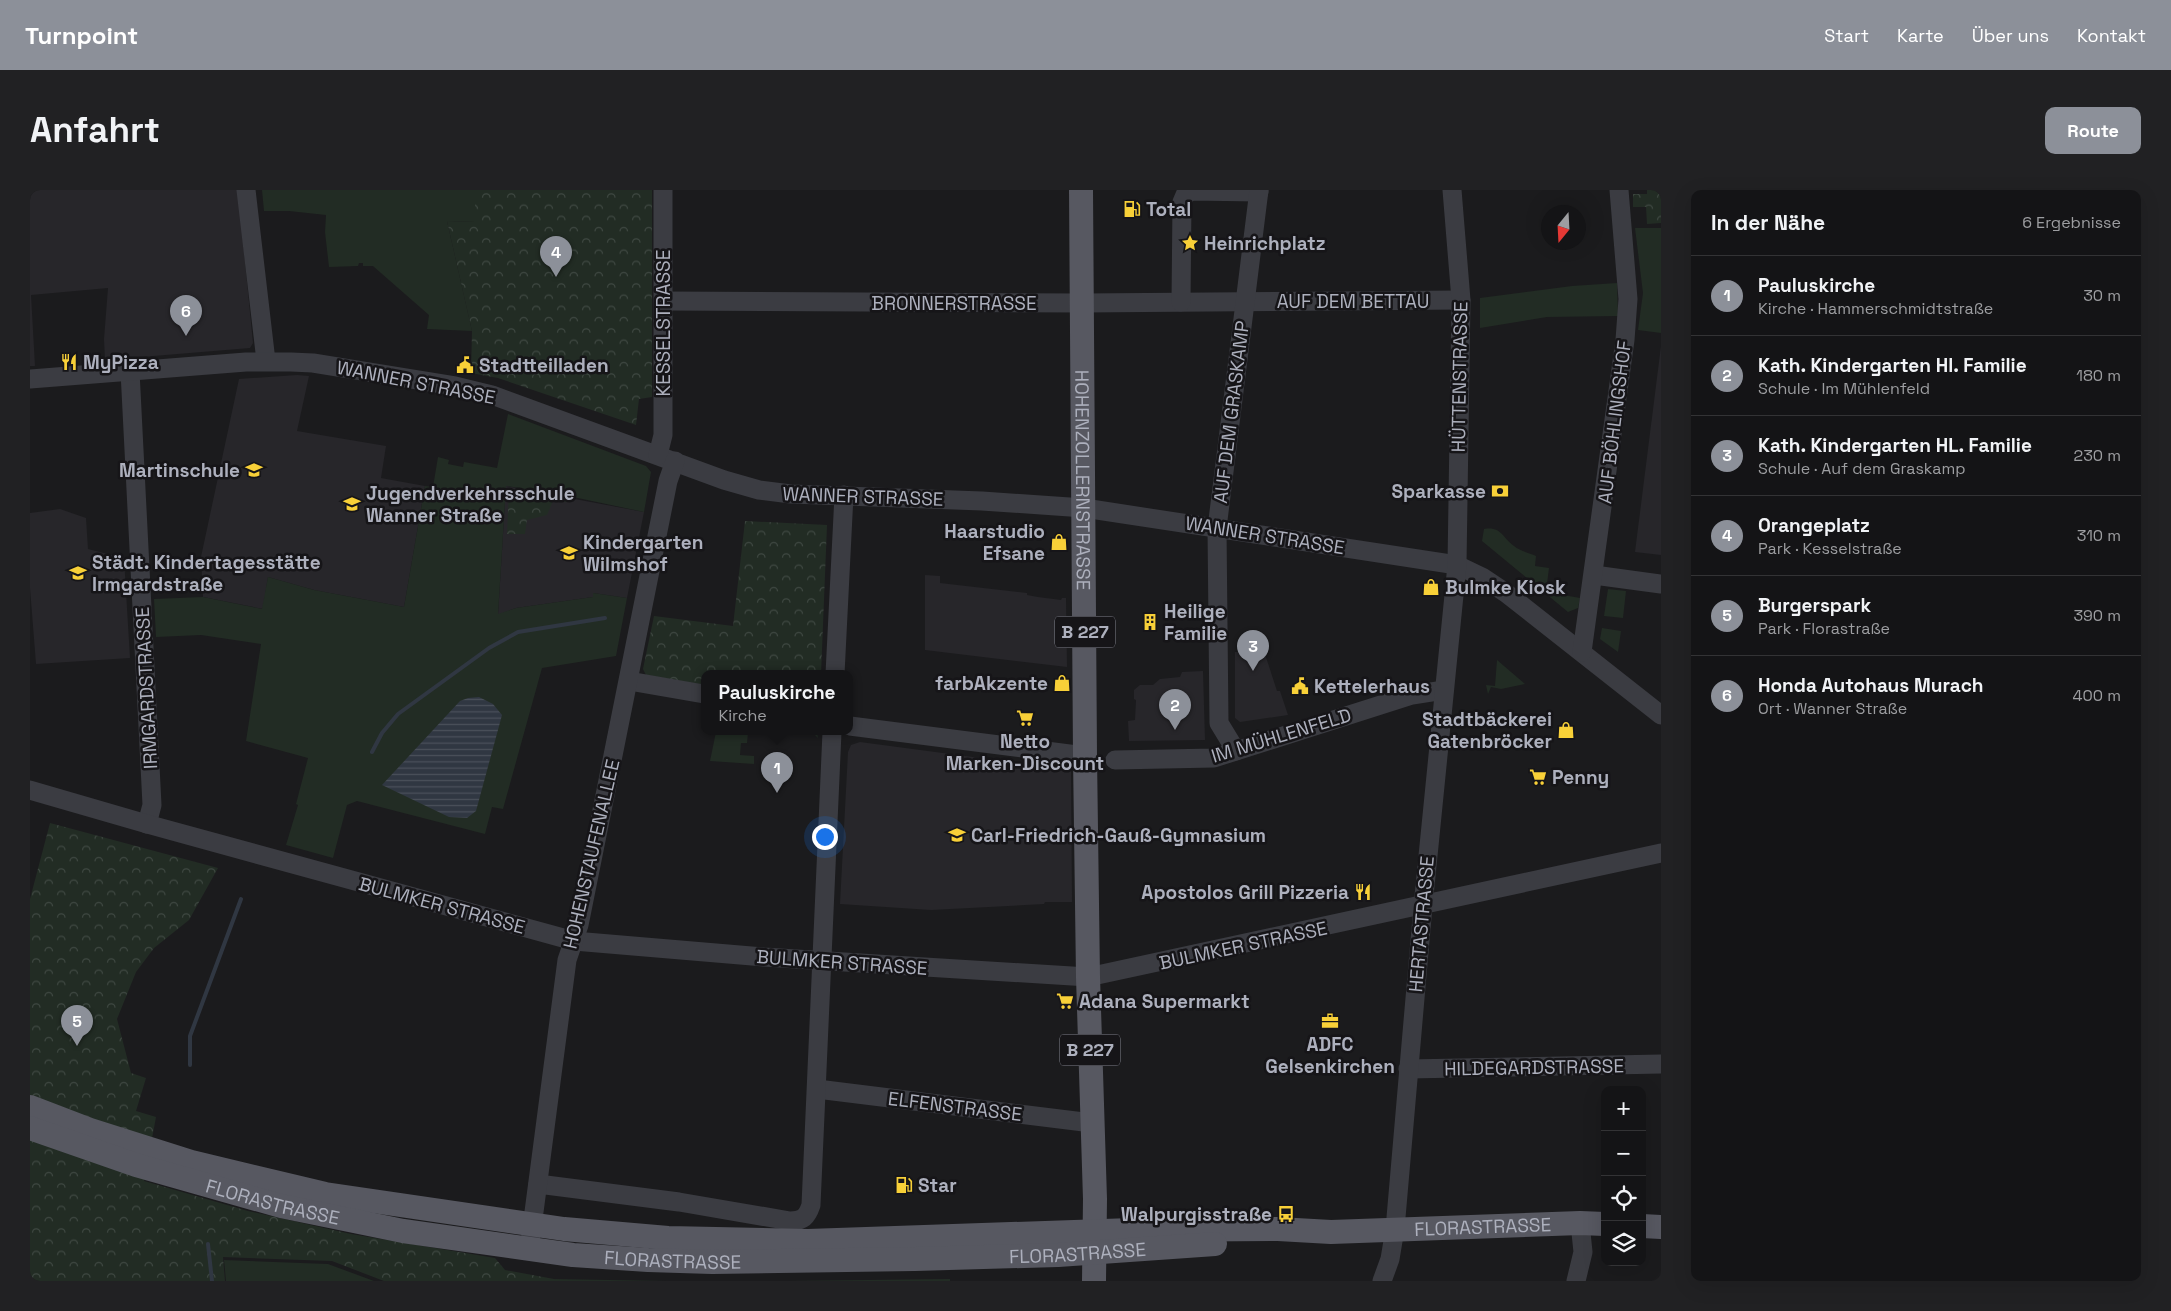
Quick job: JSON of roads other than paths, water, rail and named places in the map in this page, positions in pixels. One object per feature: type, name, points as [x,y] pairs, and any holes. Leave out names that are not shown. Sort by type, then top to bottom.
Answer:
[{"type":"main road","name":"HOHENZOLLERNSTRASSE","points":[[1081,190],[1085,756],[1094,1281]]},
{"type":"main road","name":"FLORASTRASSE","points":[[30,1107],[140,1146],[233,1173],[325,1194],[532,1224],[668,1238],[743,1241],[1094,1242],[1296,1240],[1330,1232],[1601,1224]]},
{"type":"main road","name":"FLORASTRASSE","points":[[30,1128],[136,1165],[281,1206],[396,1230],[529,1250],[648,1260],[712,1262],[915,1260],[1094,1242]]},
{"type":"main road","points":[[1646,1226],[1661,1227]]},
{"type":"street","points":[[246,190],[266,361]]},
{"type":"street","name":"KESSELSTRASSE","points":[[663,190],[663,435],[666,458]]},
{"type":"street","name":"HÜTTENSTRASSE","points":[[1452,190],[1461,300],[1456,565]]},
{"type":"street","name":"AUF BÖHLINGSHOF","points":[[1582,652],[1625,340],[1628,299],[1619,190]]},
{"type":"street","points":[[1181,302],[1182,202],[1185,196],[1191,191],[1259,191]]},
{"type":"street","name":"AUF DEM GRASKAMP","points":[[1236,751],[1219,723],[1216,528],[1259,191]]},
{"type":"street","name":"AUF DEM BETTAU","points":[[1245,302],[1461,300]]},
{"type":"street","name":"BRONNERSTRASSE","points":[[663,301],[1245,302]]},
{"type":"street","name":"WANNER STRASSE","points":[[30,379],[266,361],[313,363],[455,386],[530,408],[724,480],[759,490],[791,494],[982,501],[1084,508],[1456,565],[1482,577],[1506,592],[1661,716]]},
{"type":"street","name":"IRMGARDSTRASSE","points":[[130,371],[152,805],[147,824]]},
{"type":"street","name":"HOHENSTAUFENALLEE","points":[[529,1250],[567,960],[579,925],[629,681],[668,481],[666,458]]},
{"type":"street","points":[[835,670],[844,495]]},
{"type":"street","name":"HERTASTRASSE","points":[[1382,1281],[1390,1259],[1395,1229],[1408,1069],[1456,565]]},
{"type":"street","points":[[1594,575],[1661,584]]},
{"type":"street","points":[[629,681],[701,693]]},
{"type":"street","name":"IM MÜHLENFELD","points":[[1115,760],[1214,758],[1412,695],[1444,690]]},
{"type":"street","points":[[853,726],[1085,756]]},
{"type":"street","points":[[538,1184],[679,1202],[790,1221],[804,1219],[811,1205],[832,735]]},
{"type":"street","name":"BULMKER STRASSE","points":[[30,790],[574,941],[822,961],[1088,977],[1661,853]]},
{"type":"street","name":"HILDEGARDSTRASSE","points":[[1408,1069],[1661,1064]]},
{"type":"street","name":"ELFENSTRASSE","points":[[817,1089],[1092,1123]]},
{"type":"street","points":[[1576,1281],[1583,1252],[1580,1223]]},
{"type":"waterway","points":[[372,752],[382,733],[398,714],[489,648],[518,632],[605,618]]},
{"type":"waterway","points":[[190,1065],[190,1036],[241,899]]},
{"type":"waterway","points":[[208,1244],[212,1281]]},
{"type":"place","name":"Total","points":[[1132,209]]},
{"type":"place","name":"Heinrichplatz","points":[[1190,243]]},
{"type":"place","name":"Orangeplatz","points":[[556,277]]},
{"type":"place","name":"Honda Autohaus Murach","points":[[186,336]]},
{"type":"place","name":"MyPizza","points":[[69,362]]},
{"type":"place","name":"Stadtteilladen","points":[[465,365]]},
{"type":"place","name":"Martinschule","points":[[254,470]]},
{"type":"place","name":"Sparkasse","points":[[1500,491]]},
{"type":"place","name":"Jugendverkehrsschule Wanner Straße","points":[[352,504]]},
{"type":"place","name":"Haarstudio Efsane","points":[[1059,542]]},
{"type":"place","name":"Kindergarten Wilmshof","points":[[569,553]]},
{"type":"place","name":"Städt. Kindertagesstätte Irmgardstraße","points":[[78,573]]},
{"type":"place","name":"Bulmke Kiosk","points":[[1431,587]]},
{"type":"place","name":"Heilige Familie","points":[[1150,622]]},
{"type":"place","name":"Kath. Kindergarten HL. Familie","points":[[1253,671]]},
{"type":"place","name":"farbAkzente","points":[[1062,683]]},
{"type":"place","name":"Kettelerhaus","points":[[1300,686]]},
{"type":"place","name":"Netto Marken-Discount","points":[[1025,718]]},
{"type":"place","name":"Kath. Kindergarten Hl. Familie","points":[[1175,730]]},
{"type":"place","name":"Stadtbäckerei Gatenbröcker","points":[[1566,730]]},
{"type":"place","name":"Penny","points":[[1538,777]]},
{"type":"place","name":"Pauluskirche","points":[[777,793]]},
{"type":"place","name":"Carl-Friedrich-Gauß-Gymnasium","points":[[957,835]]},
{"type":"place","name":"Apostolos Grill Pizzeria","points":[[1363,892]]},
{"type":"place","name":"Adana Supermarkt","points":[[1065,1001]]},
{"type":"place","name":"ADFC Gelsenkirchen","points":[[1330,1021]]},
{"type":"place","name":"Burgerspark","points":[[77,1046]]},
{"type":"place","name":"Star","points":[[904,1185]]},
{"type":"place","name":"Walpurgisstraße","points":[[1286,1214]]}]
